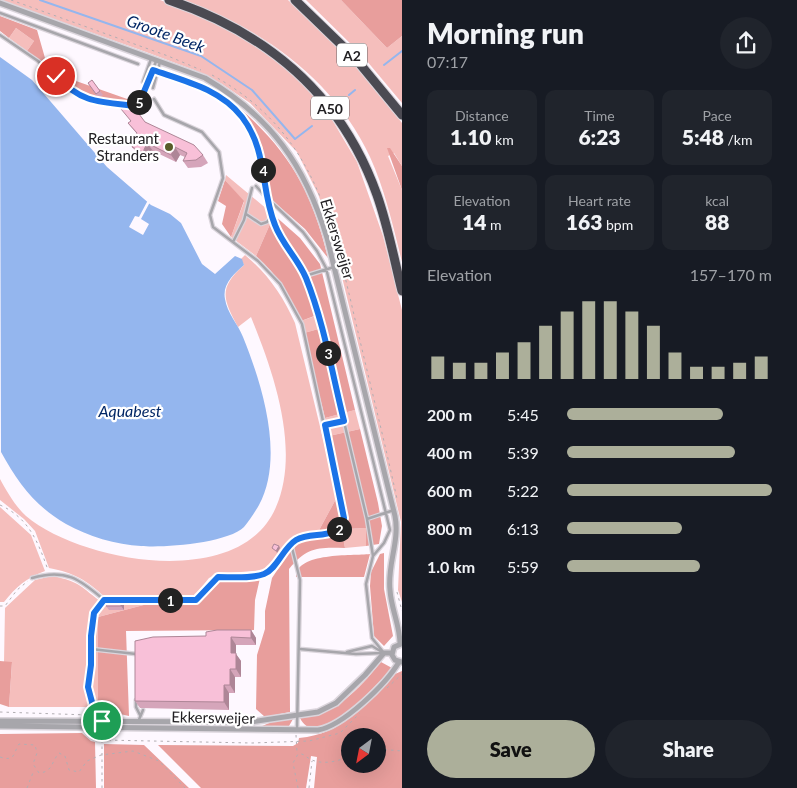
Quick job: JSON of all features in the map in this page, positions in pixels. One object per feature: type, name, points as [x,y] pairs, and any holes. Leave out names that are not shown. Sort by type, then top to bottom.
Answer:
[{"type":"highway","name":"A50","points":[[169,0],[212,16],[270,49],[310,83],[349,135],[377,196],[402,291]]},
{"type":"highway","name":"A2","points":[[295,0],[355,58],[402,116]]},
{"type":"street","name":"Ekkersweijer","points":[[0,3],[205,78],[229,92],[252,110],[273,132],[300,170],[318,208],[394,510],[397,528],[390,565],[390,591],[401,644]]},
{"type":"street","points":[[400,662],[394,659],[392,653],[394,647],[401,644]]},
{"type":"street","name":"Ekkersweijer","points":[[0,721],[97,721],[139,717],[251,722],[318,712],[336,703],[366,675],[384,652]]},
{"type":"street","points":[[384,652],[392,653]]},
{"type":"street","name":"Ekkersweijer","points":[[0,726],[297,731],[328,728],[340,722],[358,707],[400,662]]},
{"type":"lane","points":[[0,13],[138,64]]},
{"type":"lane","points":[[0,35],[38,61],[70,91],[87,99],[138,106],[155,70]]},
{"type":"lane","points":[[153,88],[156,59]]},
{"type":"lane","points":[[143,82],[156,59]]},
{"type":"lane","points":[[155,70],[190,81],[225,101],[242,117],[259,146],[266,197],[275,226],[305,276],[320,320],[367,519],[373,556],[366,584],[372,638],[384,652]]},
{"type":"lane","points":[[32,578],[50,573],[69,576],[86,584],[104,600],[196,600],[218,577],[258,576],[267,573],[296,540],[335,532],[342,526],[344,518],[302,324],[280,284],[258,261],[213,227],[210,215],[223,178],[219,152],[202,132],[164,115],[154,99]]},
{"type":"lane","points":[[233,242],[246,214],[254,187],[303,232],[317,251],[326,268],[390,530],[384,543],[373,556]]},
{"type":"lane","points":[[246,214],[261,224],[267,222],[272,215]]},
{"type":"lane","points":[[305,276],[334,266]]},
{"type":"lane","points":[[325,425],[344,421]]},
{"type":"lane","points":[[367,519],[386,511],[394,510]]},
{"type":"lane","points":[[291,544],[300,580],[300,649],[297,708],[299,714],[297,731]]},
{"type":"lane","points":[[97,721],[88,687],[94,613],[104,600]]},
{"type":"lane","points":[[345,652],[372,646],[384,652]]},
{"type":"lane","points":[[91,649],[136,653],[136,661]]},
{"type":"lane","points":[[300,649],[356,654],[384,652]]},
{"type":"lane","points":[[136,692],[136,707],[139,717],[138,728]]},
{"type":"lane","points":[[139,717],[143,710]]},
{"type":"path","points":[[0,504],[24,521],[36,537],[50,573]]},
{"type":"path","points":[[0,606],[5,606],[17,590],[32,578]]},
{"type":"path","points":[[396,590],[402,611]]},
{"type":"path","points":[[297,731],[295,742],[298,754],[293,762],[298,788]]},
{"type":"path","points":[[102,788],[102,740],[295,742]]},
{"type":"path","points":[[0,758],[11,758],[15,755],[19,744],[35,744],[36,753],[33,764],[35,770],[39,773],[45,773],[51,768],[59,753],[65,756],[69,770],[79,772],[87,761],[101,755],[133,751],[159,761],[185,788]]},
{"type":"path","points":[[386,749],[402,750]]},
{"type":"path","points":[[298,754],[303,753],[312,760],[327,762],[341,758]]},
{"type":"path","points":[[310,788],[312,760]]},
{"type":"path","points":[[27,788],[35,770]]},
{"type":"shaded area","points":[[0,0],[160,0],[211,19],[244,36],[292,71],[324,106],[357,162],[383,236],[402,310],[402,602],[398,590],[401,522],[329,223],[318,194],[297,152],[250,103],[222,84],[194,70]]},
{"type":"shaded area","points":[[183,0],[288,0],[352,61],[402,123],[402,166],[394,153],[388,156],[402,190],[402,262],[388,208],[370,157],[355,129],[337,104],[316,80],[267,41],[240,25]]},
{"type":"shaded area","points":[[306,0],[341,0],[387,48],[402,36],[402,103],[361,54]]},
{"type":"shaded area","points":[[341,0],[402,0],[402,36],[387,48]]},
{"type":"shaded area","points":[[0,16],[37,30],[47,65],[27,51],[34,41],[16,28],[9,38],[0,31]]},
{"type":"shaded area","points":[[16,28],[34,41],[27,51],[9,38]]},
{"type":"shaded area","points":[[59,75],[130,100],[129,103],[108,101],[82,94]]},
{"type":"shaded area","points":[[239,107],[272,141],[297,175],[315,213],[328,258],[305,229],[272,200],[262,146]]},
{"type":"shaded area","points":[[387,148],[390,148],[402,166],[402,190]]},
{"type":"shaded area","points":[[226,175],[274,215],[256,256],[231,237],[244,202],[225,180]]},
{"type":"shaded area","points":[[225,180],[244,201],[231,237],[222,224],[226,206],[218,201]]},
{"type":"shaded area","points":[[274,215],[300,238],[320,264],[355,410],[325,418],[304,333],[322,328],[317,315],[301,321],[282,286],[256,256]]},
{"type":"shaded area","points":[[245,255],[274,286],[295,323],[337,497],[317,534],[296,536],[265,570],[218,574],[209,578],[193,598],[105,597],[80,578],[49,568],[35,531],[24,519],[0,500],[0,479],[22,512],[51,533],[84,546],[120,556],[159,561],[196,559],[230,550],[258,533],[276,507],[283,484],[286,460],[285,436],[281,410],[268,361],[251,317],[238,327],[226,301],[227,287],[230,280],[244,265],[241,259]]},
{"type":"shaded area","points":[[318,315],[322,328],[304,333],[301,321]]},
{"type":"shaded area","points":[[355,410],[360,429],[329,436],[325,418]]},
{"type":"shaded area","points":[[360,429],[382,526],[379,544],[366,546],[366,528],[346,529],[348,519],[329,436]]},
{"type":"shaded area","points":[[337,497],[340,517],[337,526],[317,534]]},
{"type":"shaded area","points":[[0,507],[31,535],[45,571],[22,584],[4,602],[0,602]]},
{"type":"shaded area","points":[[366,528],[366,546],[345,548],[342,532],[346,529]]},
{"type":"shaded area","points":[[342,532],[345,548],[320,548],[308,552],[289,569],[290,712],[265,717],[256,709],[257,655],[265,629],[265,611],[272,578],[296,542],[337,535]]},
{"type":"shaded area","points":[[384,553],[384,589],[393,636],[384,646],[374,636],[370,586],[371,572],[380,554]]},
{"type":"shaded area","points":[[370,554],[364,577],[296,577],[298,569],[305,563],[315,559]]},
{"type":"shaded area","points":[[52,576],[75,583],[103,603],[155,602],[98,617],[98,709],[93,707],[9,707],[12,663],[4,662],[5,608],[35,580]]},
{"type":"shaded area","points":[[260,578],[255,600],[254,630],[126,631],[129,716],[98,709],[98,617],[155,602],[199,602],[217,579]]},
{"type":"shaded area","points":[[0,661],[12,662],[9,707],[0,704]]},
{"type":"shaded area","points":[[381,662],[392,668],[361,700],[333,722],[320,727],[308,727],[300,718],[325,711],[346,699]]},
{"type":"shaded area","points":[[402,671],[402,788],[314,788],[317,757],[311,756],[306,788],[201,788],[158,745],[293,746],[298,743],[299,738],[329,731],[352,716],[395,674]]},
{"type":"shaded area","points":[[293,719],[289,726],[260,727],[276,720]]},
{"type":"shaded area","points":[[82,733],[95,742],[96,788],[0,788],[0,734]]},
{"type":"shaded area","points":[[104,744],[144,745],[189,788],[104,788]]},
{"type":"water","name":"Aquabest","points":[[0,57],[32,80],[107,167],[151,205],[170,214],[181,223],[202,264],[215,274],[235,256],[242,259],[244,265],[227,284],[225,299],[228,309],[243,337],[263,398],[268,421],[270,465],[267,486],[259,505],[244,527],[236,532],[210,541],[165,546],[132,545],[112,542],[93,536],[66,524],[45,510],[21,484],[1,452]]},
{"type":"pier","points":[[148,200],[150,202],[141,219],[149,224],[143,235],[129,227],[135,216],[139,217]]},
{"type":"building","points":[[92,80],[100,91],[96,94],[88,83]]},
{"type":"building","points":[[130,102],[145,122],[194,145],[203,155],[196,160],[183,161],[187,153],[175,147],[171,155],[147,143],[143,152],[132,147],[137,133],[128,123],[131,121],[121,109]]},
{"type":"building","points":[[274,544],[279,546],[276,551],[272,548]]},
{"type":"building","points":[[106,601],[121,601],[121,606],[106,606]]},
{"type":"building","points":[[217,630],[251,630],[251,638],[231,637],[231,653],[236,653],[236,669],[230,669],[230,685],[224,685],[224,702],[135,701],[135,641],[153,637],[206,636],[206,632]]},
{"type":"waterway","name":"Groote Beek","points":[[40,0],[201,56],[252,90],[295,139],[312,126]]},
{"type":"waterway","name":"Groote Beek","points":[[384,65],[402,51]]},
{"type":"waterway","name":"Groote Beek","points":[[349,95],[355,90]]},
{"type":"place","name":"Restaurant Stranders","points":[[169,147]]},
{"type":"route","points":[[56,76],[70,91],[87,99],[104,103],[138,106],[148,86],[153,70],[190,81],[208,90],[225,101],[242,117],[259,146],[266,197],[275,226],[305,276],[320,320],[344,421],[325,425],[344,518],[342,526],[335,532],[296,540],[267,573],[258,576],[218,577],[212,581],[196,600],[104,600],[94,613],[88,687],[92,708],[97,721],[102,721]]}]
